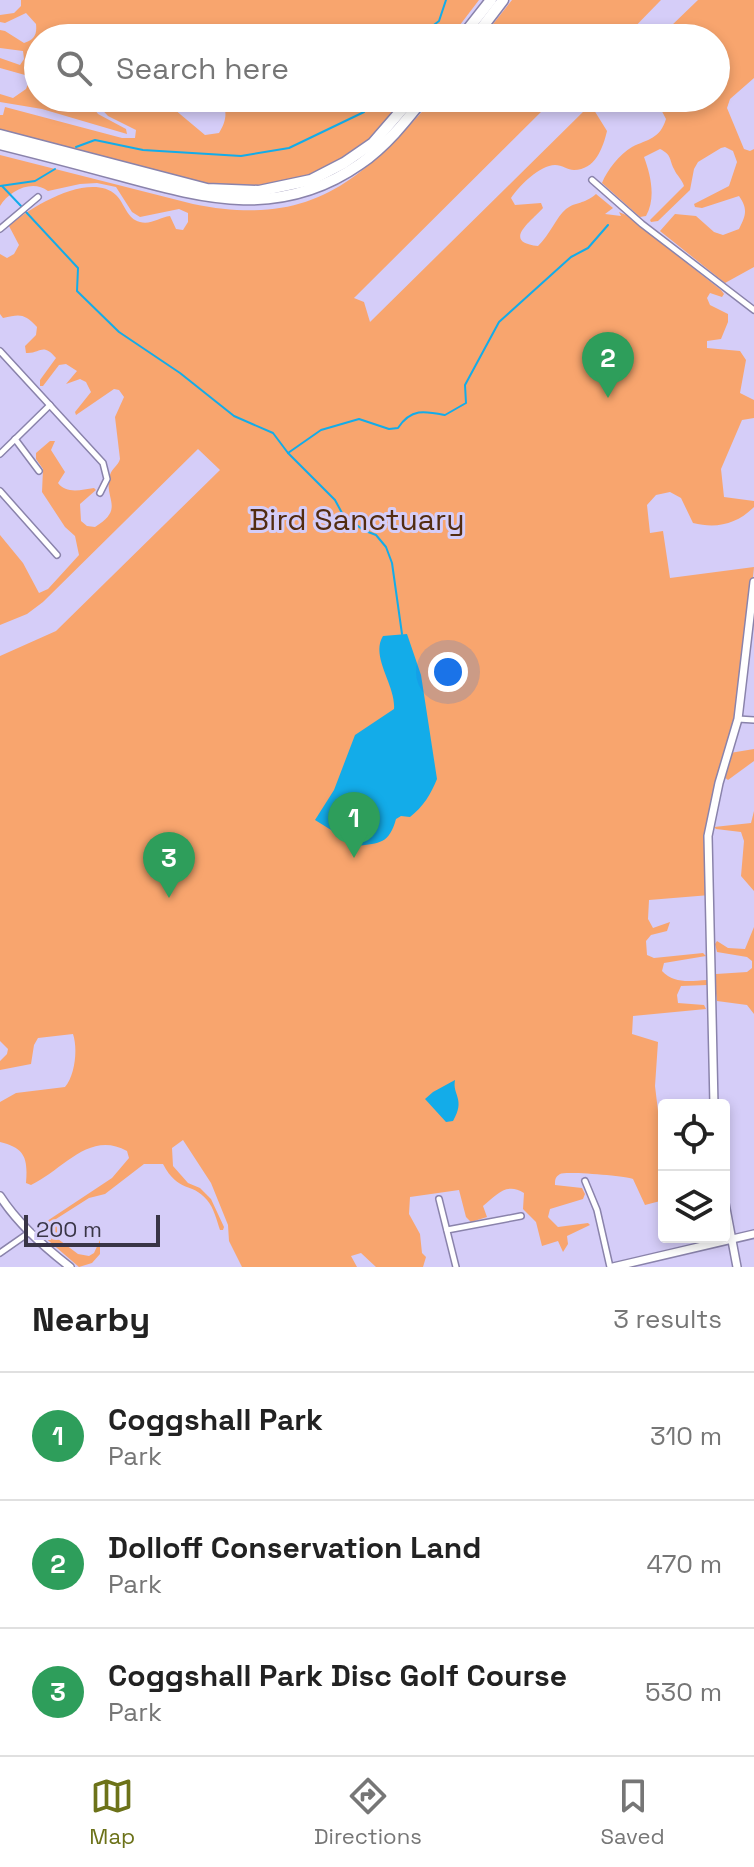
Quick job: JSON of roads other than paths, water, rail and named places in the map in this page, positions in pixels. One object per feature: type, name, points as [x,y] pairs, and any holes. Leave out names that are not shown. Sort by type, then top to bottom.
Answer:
[{"type":"highway","points":[[472,24],[491,0]]},
{"type":"highway","points":[[485,24],[503,0]]},
{"type":"highway","points":[[0,135],[207,189],[264,190],[311,180],[344,163],[373,143],[400,112]]},
{"type":"highway","points":[[0,144],[195,195],[230,200],[265,199],[309,189],[351,170],[382,147],[412,112]]},
{"type":"main road","points":[[714,1099],[708,836],[719,783],[738,719],[754,582]]},
{"type":"main road","points":[[0,1196],[16,1219],[70,1267]]},
{"type":"main road","points":[[730,1225],[737,1267]]},
{"type":"main road","points":[[612,1267],[754,1234]]},
{"type":"street","points":[[592,180],[642,224],[754,310]]},
{"type":"street","points":[[0,229],[38,197]]},
{"type":"street","points":[[0,351],[106,468],[107,479],[100,493]]},
{"type":"street","points":[[0,454],[50,405]]},
{"type":"street","points":[[15,439],[39,471]]},
{"type":"street","points":[[0,491],[57,555]]},
{"type":"street","points":[[738,719],[754,720]]},
{"type":"street","points":[[585,1181],[597,1210],[612,1267]]},
{"type":"street","points":[[439,1199],[456,1267]]},
{"type":"street","points":[[447,1230],[521,1216]]},
{"type":"street","points":[[0,1253],[30,1232]]},
{"type":"water","points":[[407,634],[421,675],[437,779],[423,805],[410,817],[396,819],[387,838],[378,843],[357,846],[315,820],[334,790],[355,735],[394,709],[381,662],[380,644],[383,636]]},
{"type":"water","points":[[455,1080],[459,1102],[457,1114],[453,1121],[446,1122],[425,1099]]},
{"type":"waterway","points":[[435,24],[446,0]]},
{"type":"waterway","points":[[76,147],[95,140],[143,150],[241,156],[289,148],[364,112]]},
{"type":"waterway","points":[[0,186],[35,181],[55,169]]},
{"type":"waterway","points":[[2,186],[21,206]]},
{"type":"waterway","points":[[26,212],[78,268],[77,291],[119,332],[180,373],[234,416],[273,433],[288,453],[335,500],[342,513],[363,530],[376,535],[386,547],[392,563],[402,634]]},
{"type":"waterway","points":[[288,453],[321,430],[359,419],[389,429],[398,428],[413,414],[445,415],[466,403],[465,385],[499,322],[571,257],[588,248],[608,225]]},
{"type":"place","name":"Dolloff Conservation Land","points":[[608,398]]},
{"type":"place","name":"Coggshall Park","points":[[354,858]]},
{"type":"place","name":"Coggshall Park Disc Golf Course","points":[[169,898]]},
{"type":"park label","name":"Bird Sanctuary","points":[[357,519]]}]
